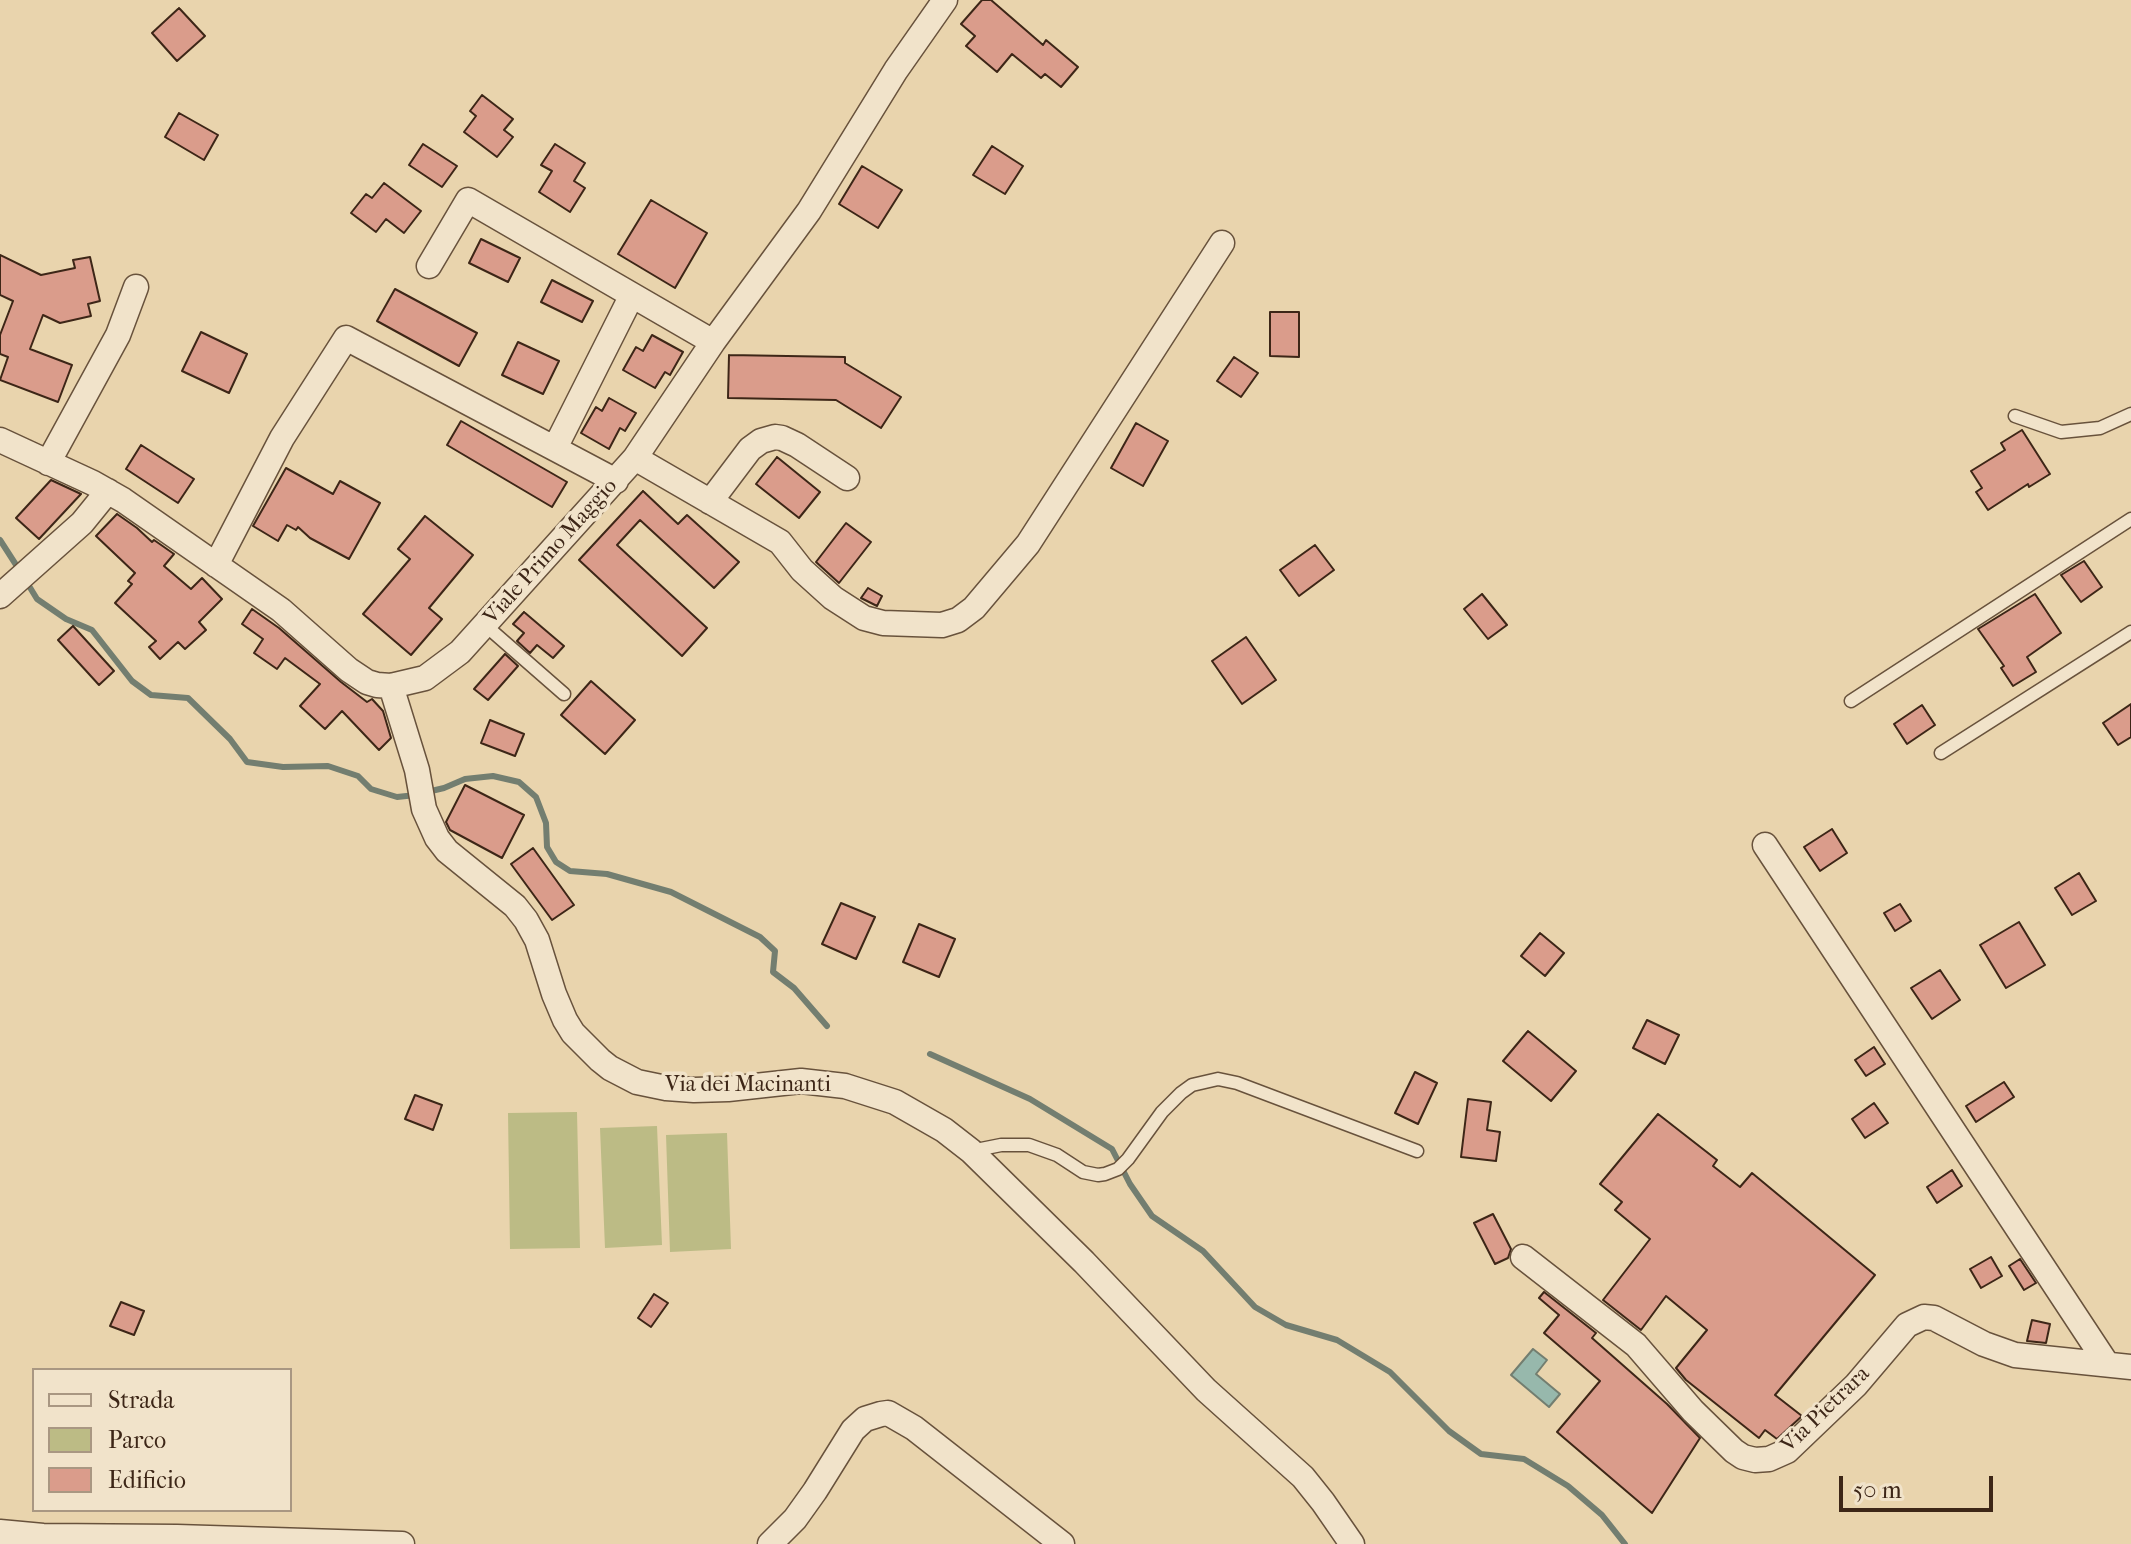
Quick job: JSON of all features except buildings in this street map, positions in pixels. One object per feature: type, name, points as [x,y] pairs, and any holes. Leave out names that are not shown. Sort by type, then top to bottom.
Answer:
[{"type":"street","name":"Viale Primo Maggio","points":[[391,686],[418,681],[434,673],[460,652],[635,458],[713,342],[809,211],[896,70],[945,0]]},
{"type":"street","points":[[429,266],[468,200],[713,342]]},
{"type":"street","points":[[635,458],[780,542],[802,570],[833,598],[864,618],[883,623],[942,625],[958,620],[974,608],[1028,544],[1222,243]]},
{"type":"street","points":[[48,463],[118,335],[136,287]]},
{"type":"street","points":[[555,448],[632,295]]},
{"type":"street","points":[[216,565],[282,438],[346,338],[616,481]]},
{"type":"street","points":[[710,502],[750,449],[761,441],[775,437],[797,445],[847,478]]},
{"type":"street","points":[[0,440],[108,491],[281,610],[359,677],[372,684],[391,686]]},
{"type":"street","points":[[14,583],[82,523],[108,491]]},
{"type":"street","name":"Via dei Macinanti","points":[[391,686],[428,821],[447,851],[515,906],[526,920],[537,940],[565,1020],[581,1042],[610,1068],[637,1082],[682,1090],[728,1089],[801,1081],[845,1086],[882,1097],[944,1130],[971,1151],[1084,1262],[1206,1390],[1303,1477],[1352,1544]]},
{"type":"street","points":[[1765,845],[2119,1366]]},
{"type":"street","name":"Via Pietrara","points":[[1523,1257],[1636,1345],[1693,1411],[1734,1451],[1755,1460],[1769,1459],[1787,1451],[1856,1385],[1907,1325],[1920,1318],[1934,1318],[1984,1344],[2015,1355],[2119,1366]]},
{"type":"street","points":[[770,1544],[795,1519],[853,1430],[865,1419],[888,1413],[914,1428],[1062,1544]]},
{"type":"street","points":[[0,1532],[43,1536],[402,1544]]},
{"type":"lane","points":[[2015,416],[2061,432],[2100,428],[2131,414]]},
{"type":"lane","points":[[1851,701],[2131,519]]},
{"type":"lane","points":[[485,625],[564,694]]},
{"type":"lane","points":[[1941,753],[2131,632]]},
{"type":"lane","points":[[971,1151],[1020,1144],[1049,1151],[1089,1174],[1105,1174],[1118,1169],[1128,1159],[1162,1112],[1181,1093],[1192,1085],[1218,1079],[1237,1083],[1417,1151]]},
{"type":"green space","points":[[577,1112],[580,1248],[510,1249],[508,1113]]},
{"type":"green space","points":[[657,1126],[662,1245],[605,1248],[600,1128]]},
{"type":"green space","points":[[727,1133],[731,1249],[670,1252],[666,1135]]},
{"type":"water","points":[[1533,1349],[1547,1360],[1536,1374],[1560,1394],[1549,1407],[1511,1375]]},
{"type":"waterway","points":[[0,540],[20,571]]},
{"type":"waterway","points":[[26,581],[37,599],[66,619],[92,630],[132,681],[151,695],[188,698],[230,739],[247,762],[283,767],[328,766],[358,776],[371,789],[397,797],[416,795]]},
{"type":"waterway","points":[[427,792],[465,779],[493,776],[519,782],[536,797],[546,823],[547,847],[556,862],[570,871],[607,874],[671,892],[760,937],[775,951],[773,972],[794,988],[827,1026]]},
{"type":"waterway","points":[[930,1054],[1030,1099],[1112,1149],[1130,1184],[1152,1216],[1203,1251],[1255,1307],[1286,1325],[1337,1340],[1390,1372],[1449,1431],[1481,1454],[1524,1459],[1568,1486],[1602,1515],[1625,1544]]}]
